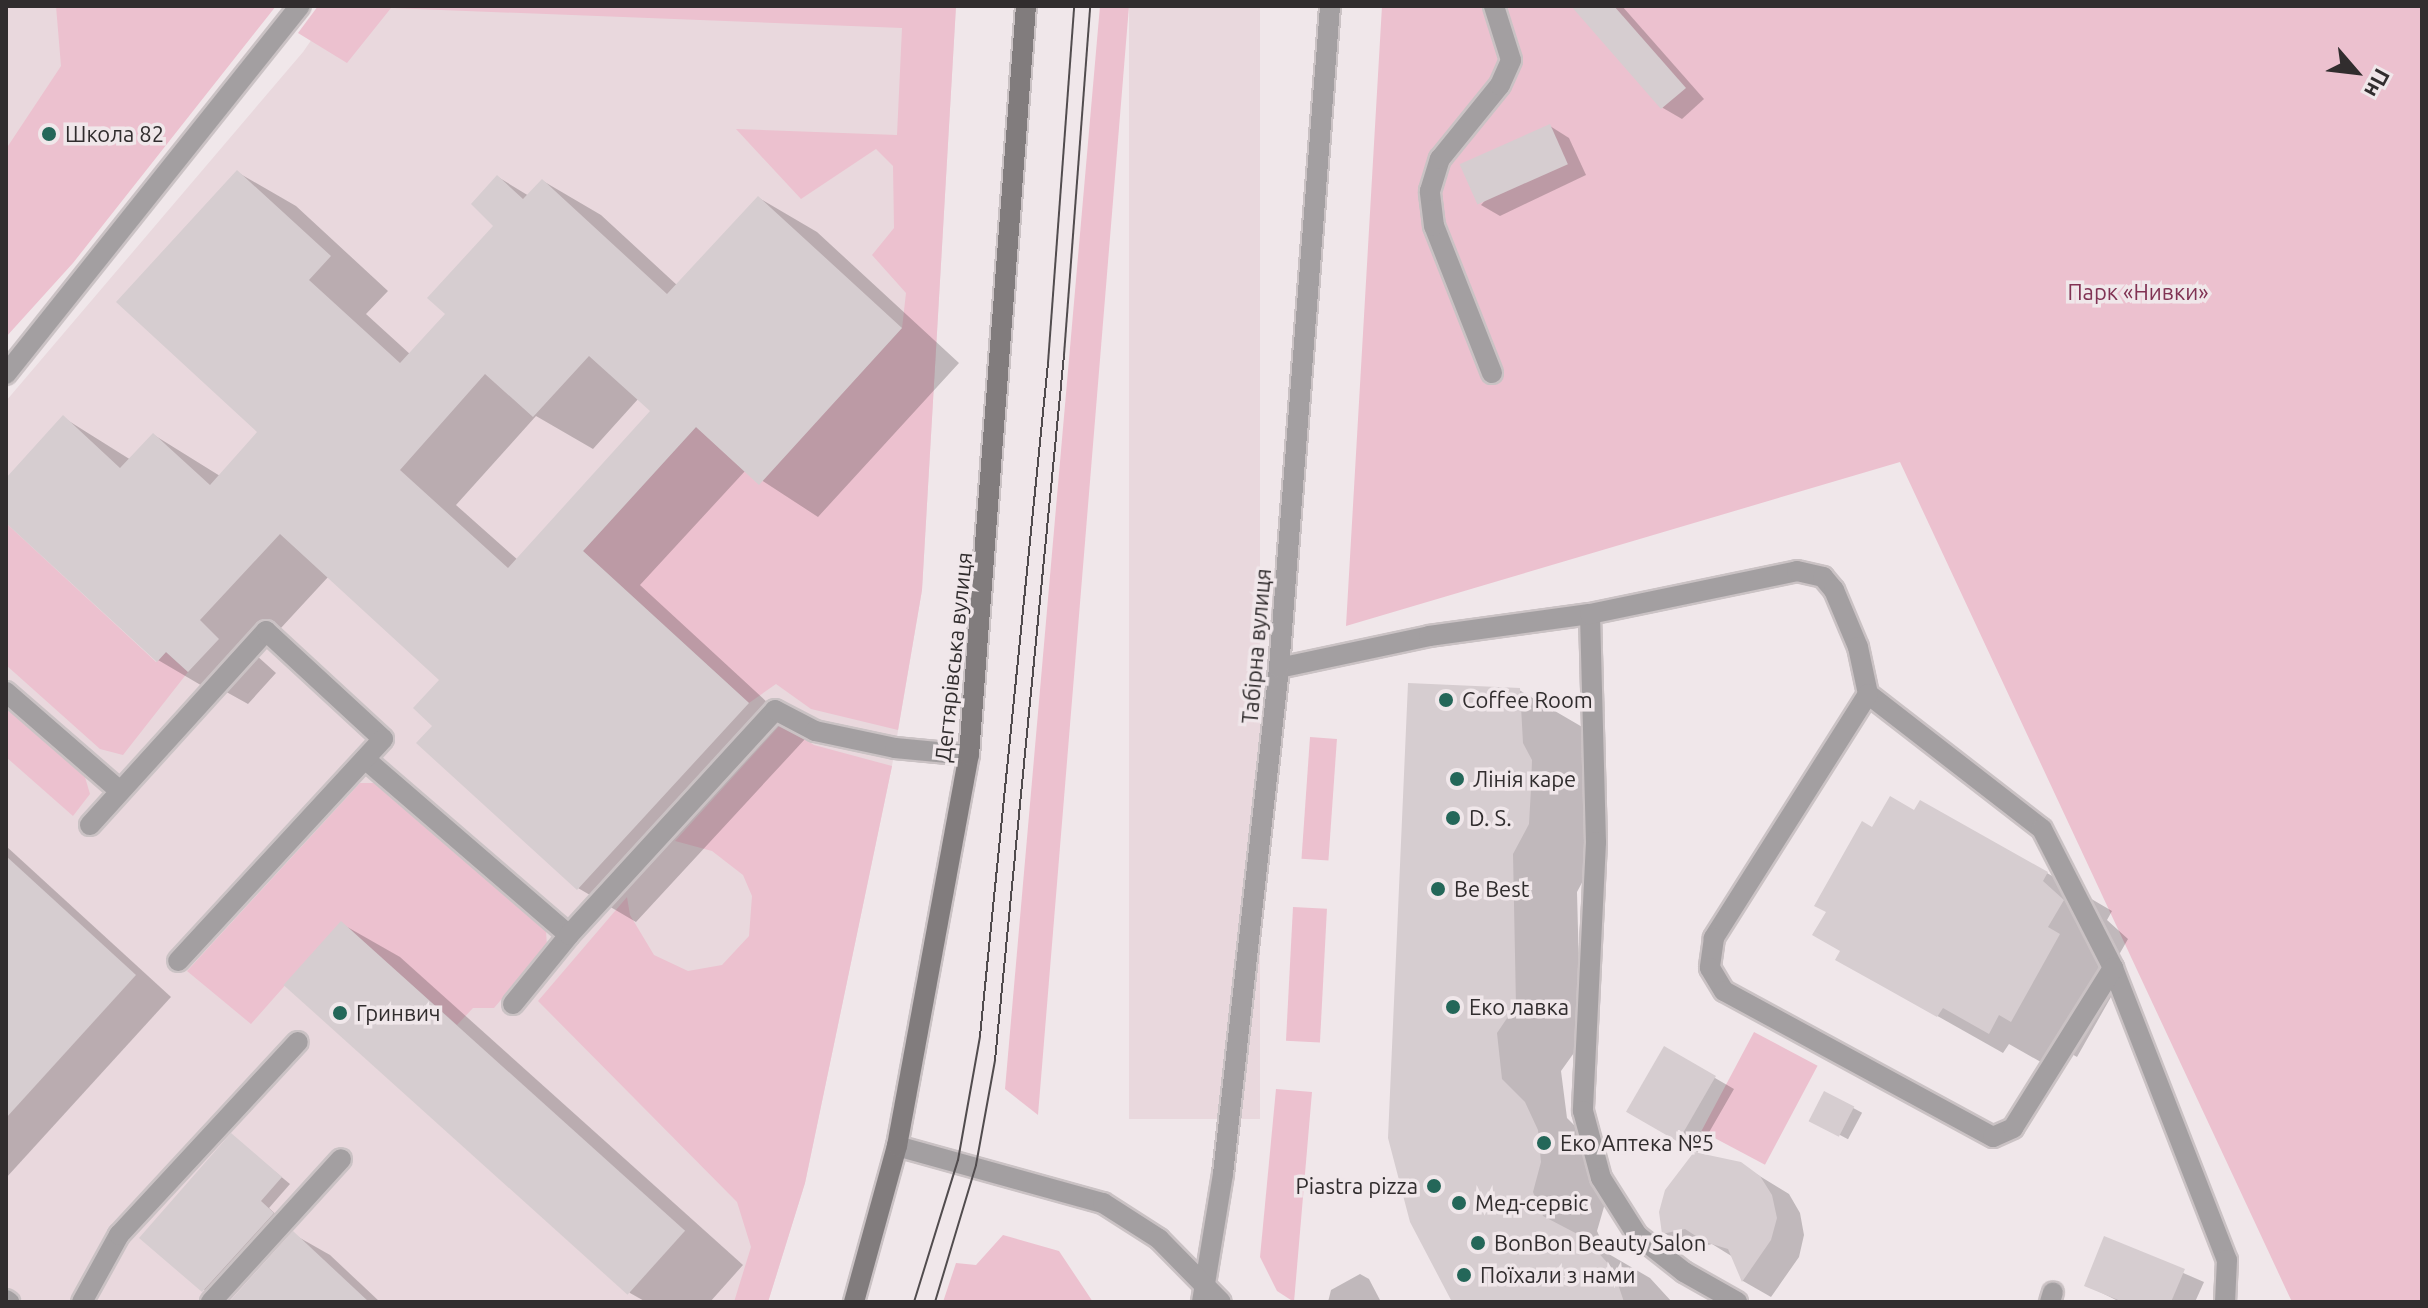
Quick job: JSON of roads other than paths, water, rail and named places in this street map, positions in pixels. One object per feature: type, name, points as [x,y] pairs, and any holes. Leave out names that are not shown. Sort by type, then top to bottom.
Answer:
[{"type":"main road","name":"Дегтярівська вулиця","points":[[854,1302],[897,1146],[969,755],[1026,6]]},
{"type":"street","points":[[6,374],[300,6]]},
{"type":"street","name":"Табірна вулиця","points":[[1203,1295],[1223,1174],[1279,668],[1330,6]]},
{"type":"street","points":[[1492,373],[1434,226],[1430,191],[1440,159],[1500,85],[1511,60],[1494,6]]},
{"type":"street","points":[[1279,668],[1429,636],[1590,614],[1797,571],[1815,572],[1834,590],[1858,647],[1868,694],[2042,829],[2113,968],[2227,1260],[2225,1302]]},
{"type":"street","points":[[1590,614],[1596,842],[1583,1024],[1583,1111],[1601,1178],[1637,1235],[1684,1272],[1737,1302]]},
{"type":"street","points":[[90,825],[266,631],[383,739],[178,961]]},
{"type":"street","points":[[6,692],[120,791]]},
{"type":"street","points":[[1868,694],[1714,938],[1710,968],[1724,991],[1993,1137],[2013,1128],[2113,968]]},
{"type":"street","points":[[513,1004],[569,935],[775,710],[815,731],[895,748],[969,755]]},
{"type":"street","points":[[365,759],[569,935]]},
{"type":"street","points":[[82,1302],[119,1235],[298,1042]]},
{"type":"street","points":[[897,1146],[1103,1203],[1159,1239],[1203,1295],[1221,1302]]},
{"type":"street","points":[[211,1302],[341,1159]]},
{"type":"tram line","points":[[914,1302],[958,1160],[980,1036],[1048,363],[1074,6]]},
{"type":"tram line","points":[[935,1302],[976,1165],[995,1060],[1064,355],[1090,6]]},
{"type":"place","name":"Школа 82","points":[[49,134]]},
{"type":"place","name":"Coffee Room","points":[[1446,700]]},
{"type":"place","name":"Лінія каре","points":[[1457,779]]},
{"type":"place","name":"D. S.","points":[[1453,818]]},
{"type":"place","name":"Be Best","points":[[1438,889]]},
{"type":"place","name":"Еко лавка","points":[[1453,1007]]},
{"type":"place","name":"Гринвич","points":[[340,1013]]},
{"type":"place","name":"Еко Аптека №5","points":[[1544,1143]]},
{"type":"place","name":"Piastra pizza","points":[[1434,1186]]},
{"type":"place","name":"Мед-сервіс","points":[[1459,1203]]},
{"type":"place","name":"BonBon Beauty Salon","points":[[1478,1243]]},
{"type":"place","name":"Поїхали з нами","points":[[1464,1275]]},
{"type":"park label","name":"Парк «Нивки»","points":[[2138,292]]}]
